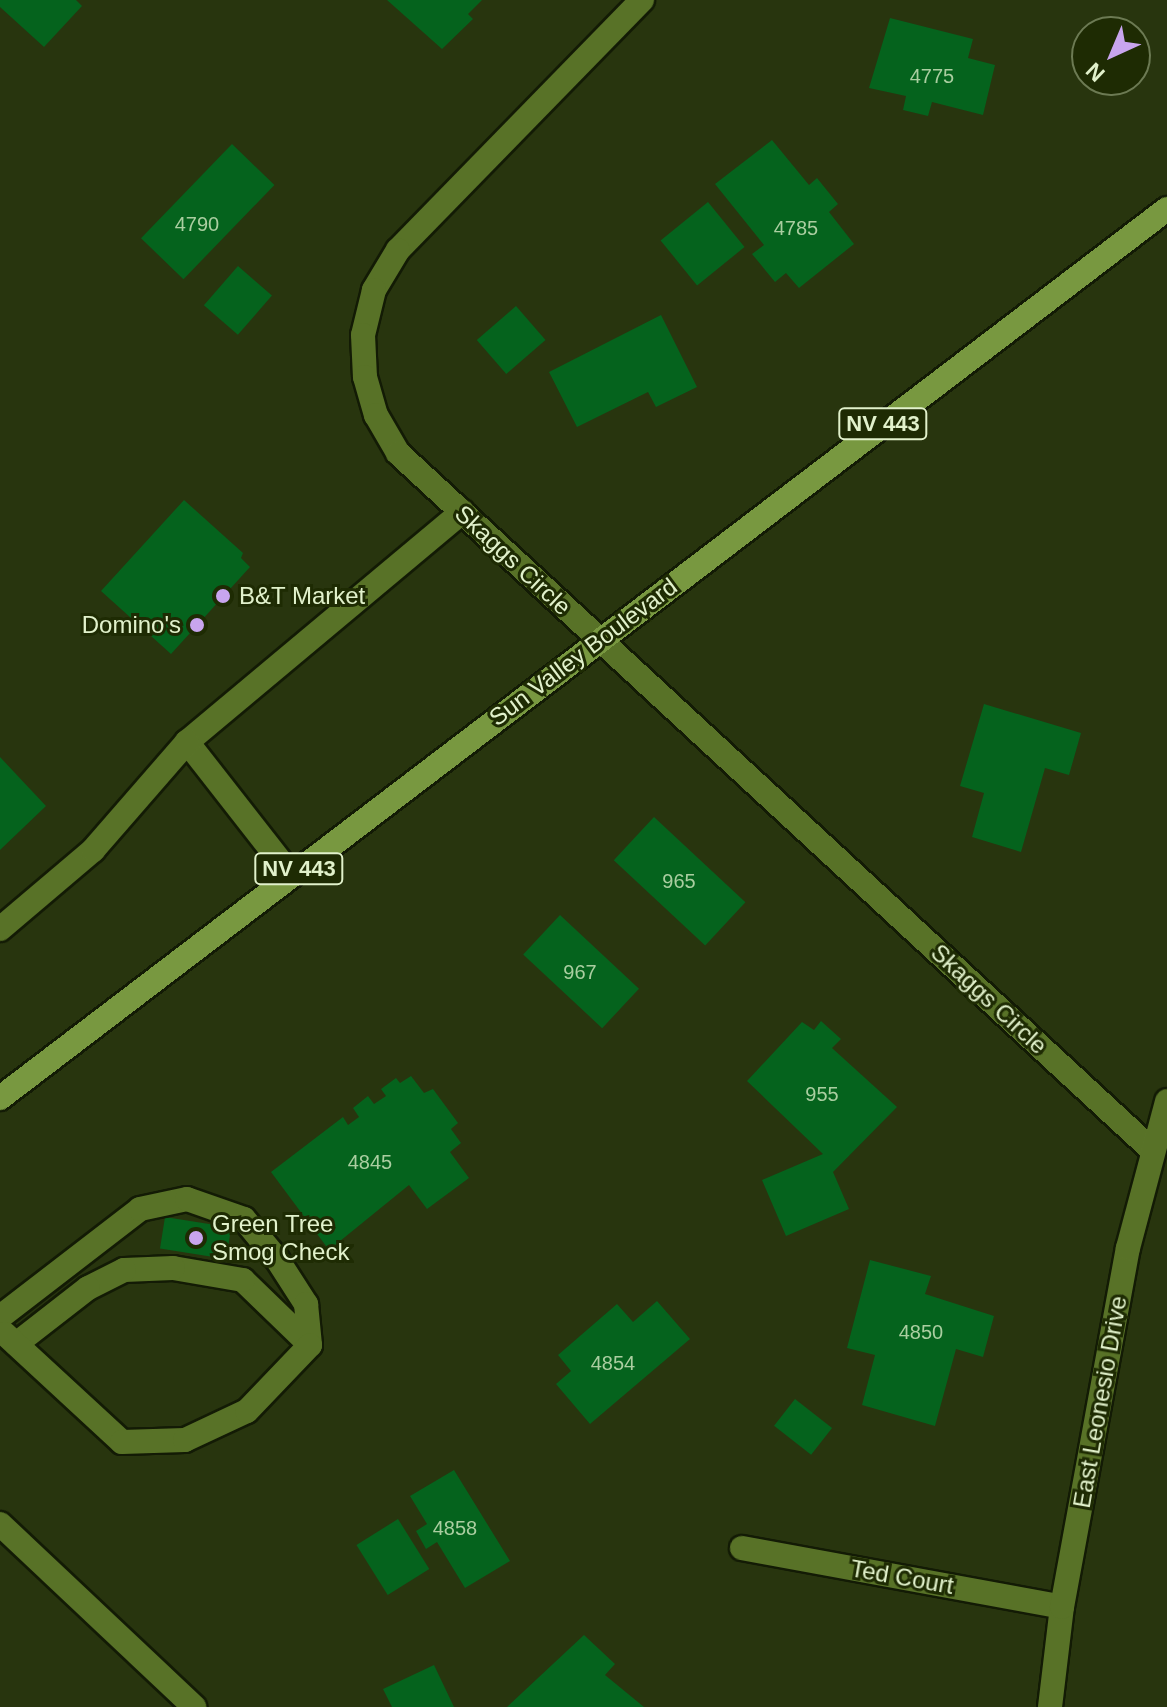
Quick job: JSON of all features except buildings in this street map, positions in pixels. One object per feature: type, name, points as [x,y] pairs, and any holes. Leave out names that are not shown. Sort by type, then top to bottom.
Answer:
[{"type":"main road","name":"Sun Valley Boulevard","points":[[0,1098],[1167,209]]},
{"type":"street","name":"Skaggs Circle","points":[[642,0],[398,250],[374,290],[363,335],[365,377],[376,415],[398,453],[1151,1149]]},
{"type":"street","points":[[0,929],[93,850],[187,742],[462,512]]},
{"type":"street","points":[[187,742],[291,875]]},
{"type":"street","name":"East Leonesio Drive","points":[[1050,1707],[1062,1607],[1151,1149],[1167,1101]]},
{"type":"street","points":[[0,1317],[140,1209],[187,1199],[244,1219],[277,1259],[306,1304],[310,1345],[247,1411],[185,1440],[122,1442],[8,1337],[88,1288],[124,1270],[173,1268],[243,1280],[310,1345]]},
{"type":"street","points":[[0,1524],[194,1707]]},
{"type":"street","name":"Ted Court","points":[[742,1548],[1062,1607]]},
{"type":"place","name":"B&T Market","points":[[223,596]]},
{"type":"place","name":"Domino's","points":[[197,625]]},
{"type":"place","name":"Green Tree Smog Check","points":[[196,1238]]}]
